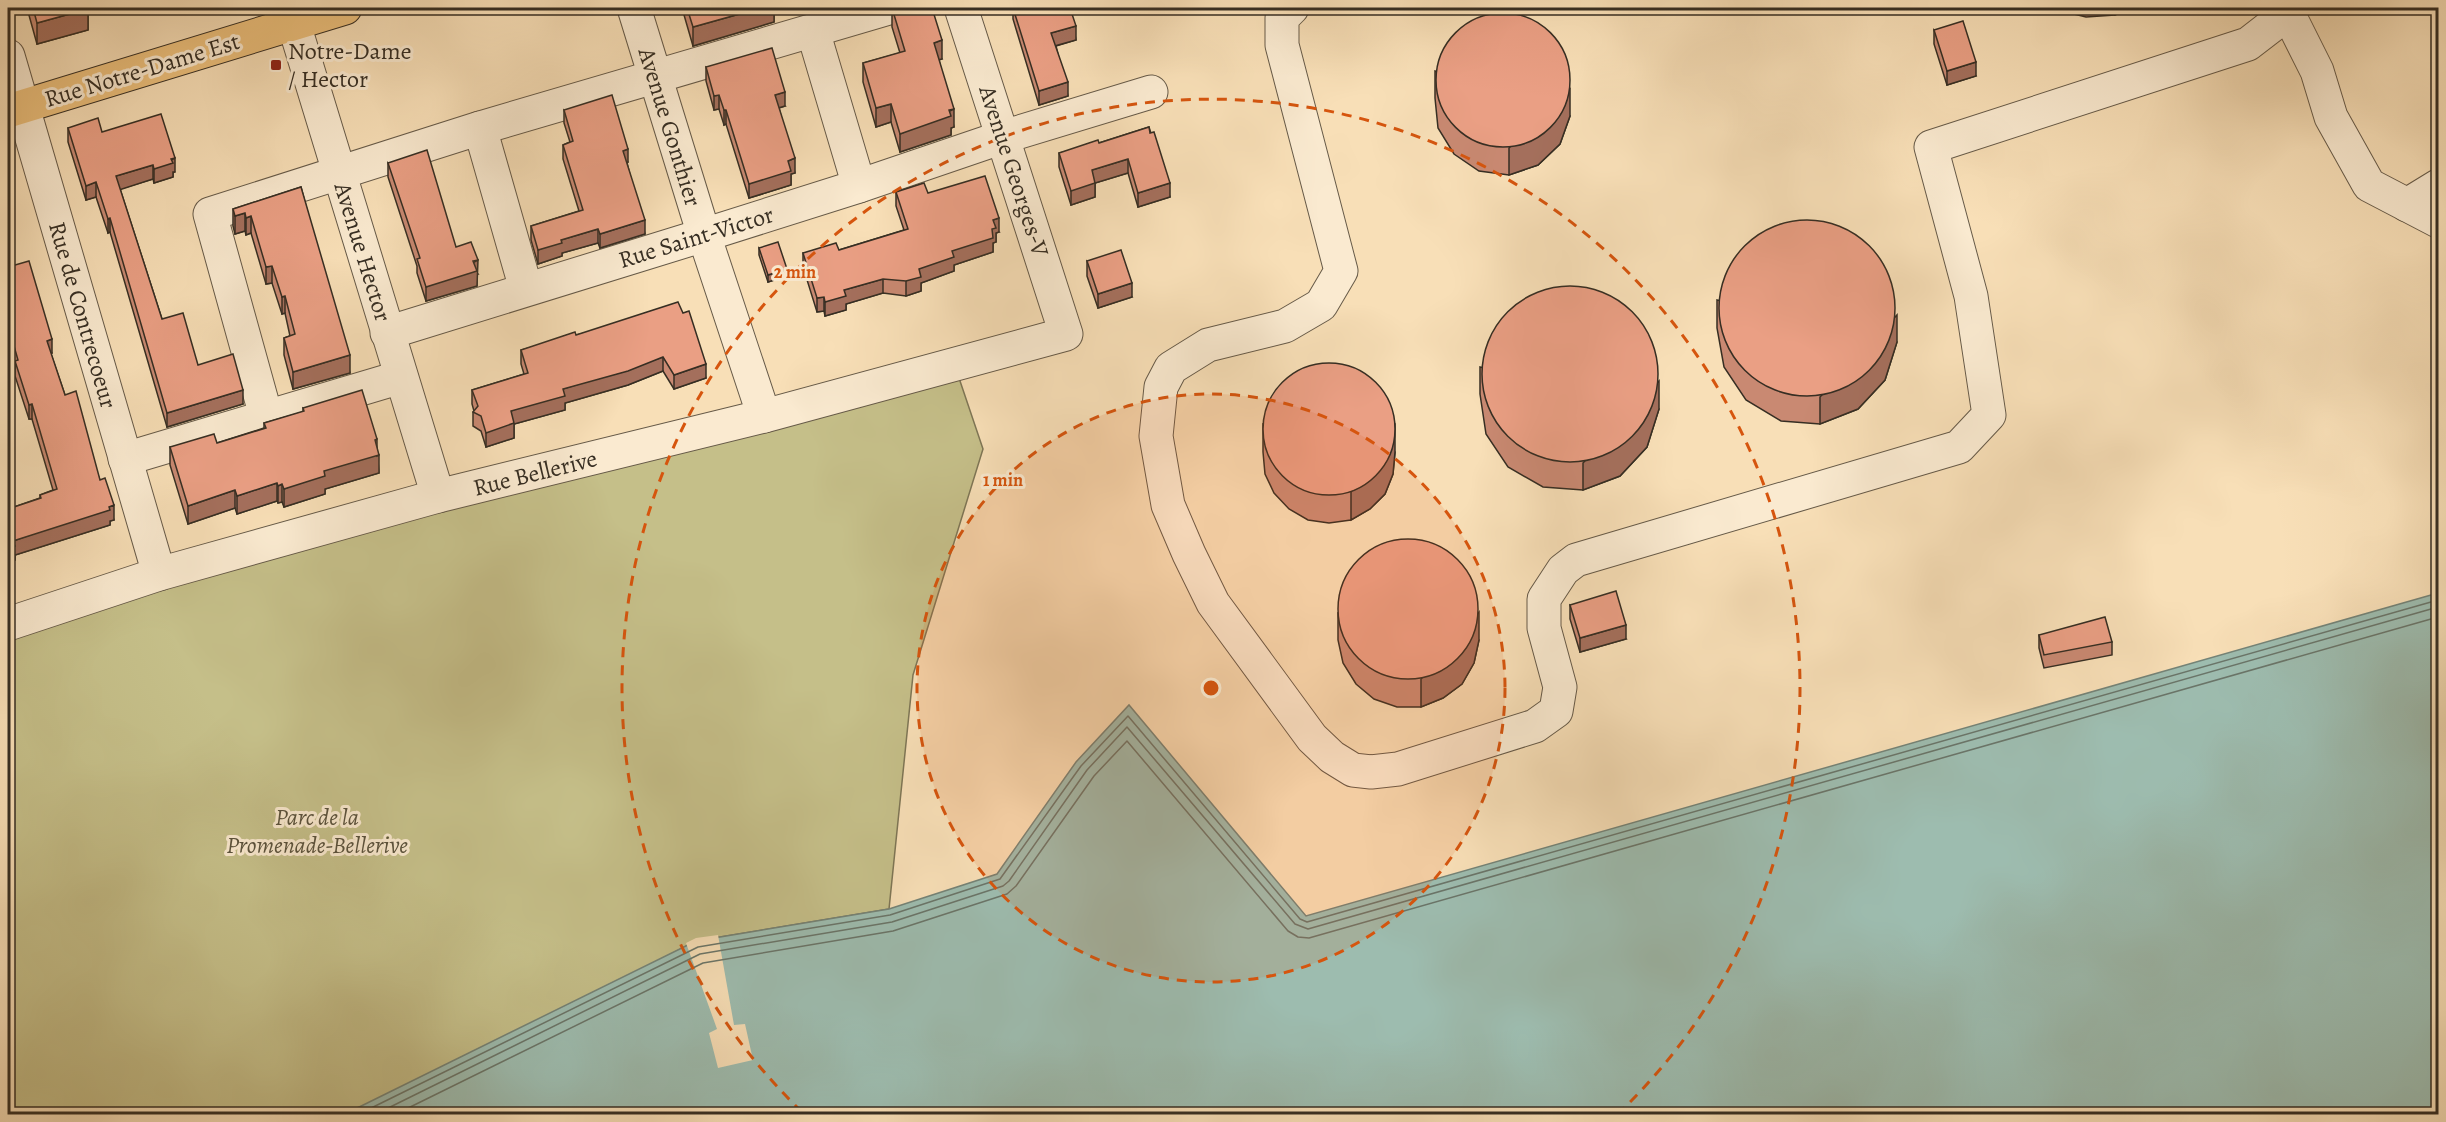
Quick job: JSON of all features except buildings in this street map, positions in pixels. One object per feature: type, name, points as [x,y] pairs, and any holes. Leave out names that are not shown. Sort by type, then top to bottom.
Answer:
[{"type":"main road","name":"Rue Notre-Dame Est","points":[[15,108],[291,15],[345,8]]},
{"type":"street","name":"Avenue Gonthier","points":[[634,8],[704,235],[764,416]]},
{"type":"street","points":[[266,417],[210,214],[480,128],[890,8]]},
{"type":"street","name":"Avenue Georges-V","points":[[961,8],[1066,334]]},
{"type":"street","points":[[1292,8],[1282,18],[1282,45],[1341,271],[1321,305],[1294,321],[1285,326],[1208,345],[1171,368],[1161,387],[1156,436],[1168,505],[1213,603],[1312,738],[1332,757],[1353,770],[1371,772],[1398,769],[1535,726],[1557,711],[1560,687],[1544,628],[1544,599],[1563,570],[1576,560],[1959,447],[1989,415],[1971,296],[1931,147],[2248,44],[2287,10],[2317,71],[2331,117],[2369,185],[2439,221]]},
{"type":"street","name":"Avenue Hector","points":[[291,15],[438,496]]},
{"type":"street","points":[[813,31],[859,186]]},
{"type":"street","name":"Rue de Contrecoeur","points":[[8,56],[15,108],[159,574]]},
{"type":"street","name":"Rue Saint-Victor","points":[[387,333],[704,235],[1003,137],[1151,92]]},
{"type":"street","points":[[480,128],[526,289]]},
{"type":"street","points":[[2407,204],[2439,186]]},
{"type":"street","name":"Rue Bellerive","points":[[8,624],[159,574],[438,496],[764,416],[1066,334]]},
{"type":"street","points":[[125,459],[401,377]]},
{"type":"green space","name":"Parc de la Promenade-Bellerive","points":[[959,378],[983,449],[913,675],[889,909],[696,941],[365,1114],[8,1114],[8,632],[161,581]]},
{"type":"water","points":[[2438,593],[2438,1114],[345,1114],[696,941],[889,909],[997,874],[1076,762],[1129,705],[1306,916]]},
{"type":"pier","points":[[718,935],[734,1025],[745,1024],[753,1060],[718,1068],[709,1033],[717,1029],[686,943],[696,938]]},
{"type":"place","name":"Notre-Dame / Hector","points":[[276,65]]}]
